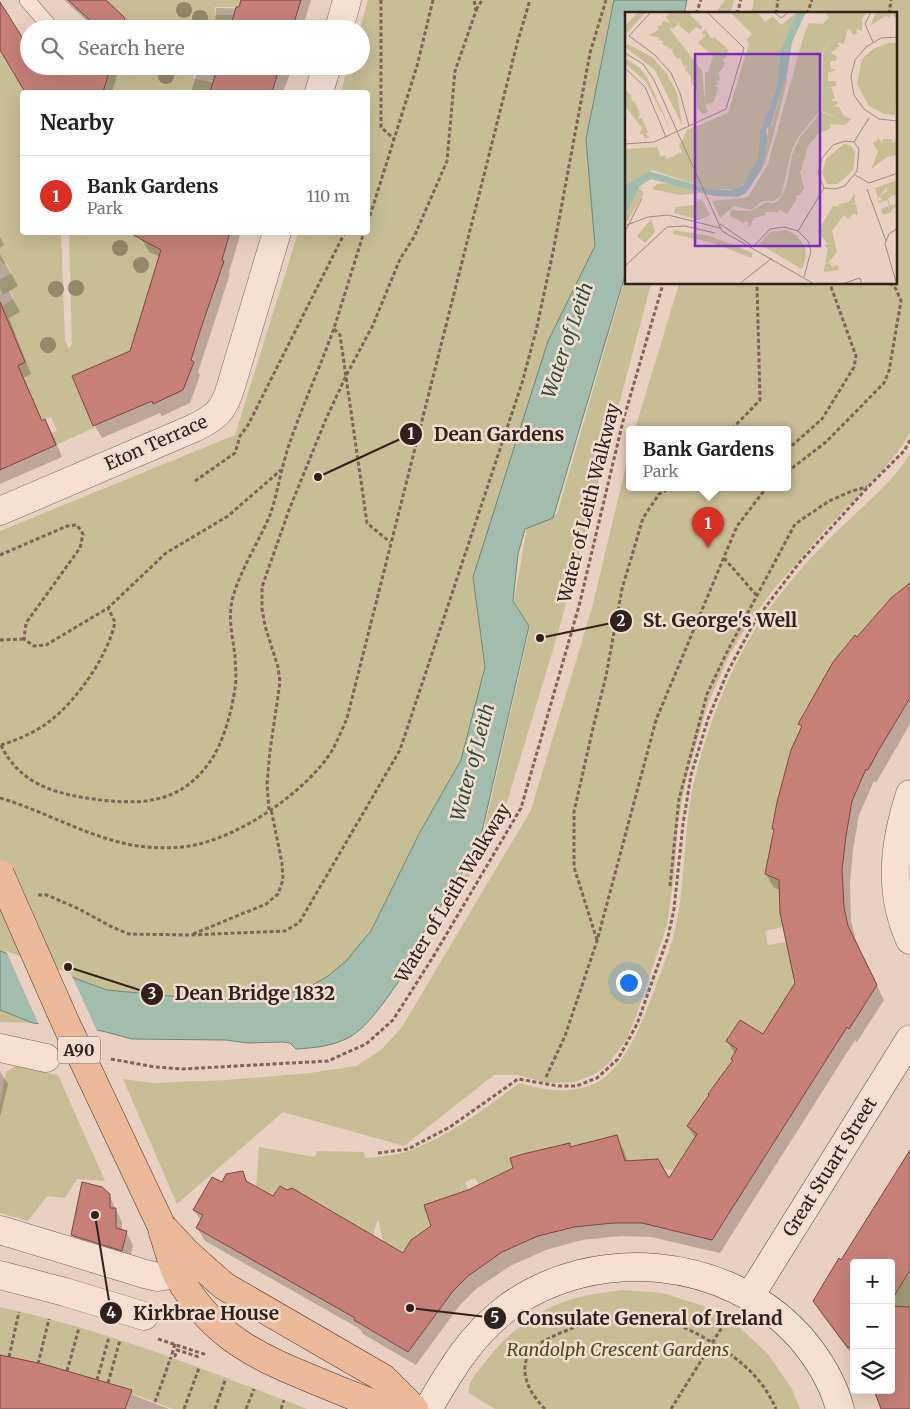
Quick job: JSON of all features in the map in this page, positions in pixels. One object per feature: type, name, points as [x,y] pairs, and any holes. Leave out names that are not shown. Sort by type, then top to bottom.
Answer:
[{"type":"main road","name":"A90","points":[[0,874],[63,1017],[161,1225],[177,1274],[192,1298],[215,1324],[235,1341],[273,1363],[372,1404],[391,1409]]},
{"type":"main road","name":"A90","points":[[161,1225],[187,1253],[224,1286],[383,1378],[414,1409]]},
{"type":"street","points":[[341,20],[347,0]]},
{"type":"street","points":[[320,90],[324,75]]},
{"type":"street","name":"Eton Terrace","points":[[0,511],[194,428],[220,412],[230,392],[276,235]]},
{"type":"street","points":[[910,794],[901,824],[895,876],[898,904],[910,940]]},
{"type":"street","name":"Great Stuart Street","points":[[750,1296],[910,1038]]},
{"type":"street","points":[[0,1048],[46,1058]]},
{"type":"street","points":[[0,1230],[144,1274],[158,1277],[177,1274]]},
{"type":"street","points":[[428,1409],[452,1368],[472,1341],[487,1324],[507,1308],[549,1284],[570,1276],[593,1270],[620,1267],[651,1268],[700,1274],[750,1296],[786,1321],[808,1346],[825,1371],[840,1409]]},
{"type":"street","points":[[0,1275],[144,1316]]},
{"type":"lane","points":[[27,0],[44,20]]},
{"type":"path","points":[[381,0],[382,127],[394,139]]},
{"type":"path","points":[[370,212],[417,66],[433,0]]},
{"type":"path","points":[[474,0],[476,11]]},
{"type":"path","points":[[190,935],[266,904],[278,894],[283,880],[282,863],[270,810],[267,784],[280,682],[278,667],[265,626],[262,609],[262,587],[289,510],[326,419],[373,325],[400,259],[414,237],[446,161],[456,71],[476,11],[482,0]]},
{"type":"path","points":[[0,798],[86,832],[131,844],[161,848],[189,846],[217,839],[288,798],[315,772],[332,749],[347,718],[390,542],[518,40],[530,0]]},
{"type":"path","points":[[35,895],[47,895],[80,909],[129,934],[190,935],[285,931],[299,923],[400,750],[522,383],[536,331],[553,252],[590,54],[606,0]]},
{"type":"path","points":[[808,12],[812,0]]},
{"type":"path","points":[[195,481],[235,453],[240,436],[252,416],[343,235]]},
{"type":"path","points":[[108,608],[115,622],[112,636],[92,674],[50,721],[36,730],[1,745],[8,759],[20,772],[44,788],[89,798],[130,802],[150,801],[181,791],[210,762],[217,749],[232,706],[236,686],[231,606],[238,582],[276,497],[289,445],[333,329],[363,235]]},
{"type":"path","name":"Water of Leith Walkway","points":[[105,1059],[182,1069],[328,1061],[366,1044],[393,1020],[520,808],[578,606],[623,421],[663,285]]},
{"type":"path","points":[[735,426],[760,400],[758,285]]},
{"type":"path","points":[[791,446],[822,419],[854,368],[856,356],[830,285]]},
{"type":"path","points":[[791,469],[826,442],[884,383],[889,372],[901,301],[896,289],[892,285]]},
{"type":"path","points":[[333,329],[340,335],[366,523],[390,542]]},
{"type":"path","points":[[378,1153],[408,1149],[450,1127],[518,1079],[558,1086],[576,1086],[597,1078],[618,1058],[637,1024],[668,937],[674,909],[683,824],[691,775],[708,719],[728,671],[755,621],[793,570],[868,487],[904,451],[910,440]]},
{"type":"path","points":[[0,640],[24,639],[34,646],[46,645],[108,608],[166,553],[228,516],[282,469]]},
{"type":"path","points":[[670,886],[679,799],[707,694],[728,650],[758,597],[795,524],[830,501],[852,491],[868,487]]},
{"type":"path","points":[[597,941],[574,867],[574,812],[592,728],[606,676],[622,589],[643,518],[659,494],[665,491]]},
{"type":"path","points":[[546,1077],[565,1036],[597,941],[656,720],[737,526],[762,491]]},
{"type":"path","points":[[0,555],[66,526],[77,525],[83,534],[80,548],[26,623],[24,639]]},
{"type":"path","points":[[724,558],[758,597]]},
{"type":"path","points":[[9,1357],[19,1312]]},
{"type":"path","points":[[545,1409],[537,1401],[527,1384],[524,1369],[528,1353],[541,1342],[566,1330],[596,1320],[627,1317],[658,1319],[683,1326],[712,1342],[728,1352],[755,1375],[776,1409]]},
{"type":"path","points":[[38,1364],[49,1319]]},
{"type":"path","points":[[671,1409],[727,1319]]},
{"type":"path","points":[[67,1371],[79,1328]]},
{"type":"path","points":[[97,1380],[109,1336]]},
{"type":"path","points":[[108,1383],[120,1340]]},
{"type":"path","points":[[175,1344],[172,1354],[175,1356],[177,1350],[199,1357]]},
{"type":"path","points":[[155,1402],[171,1357]]},
{"type":"path","points":[[184,1409],[199,1368]]},
{"type":"path","points":[[215,1409],[226,1378]]},
{"type":"path","points":[[246,1409],[254,1388]]},
{"type":"path","points":[[281,1409],[284,1400]]},
{"type":"green space","points":[[105,0],[241,0],[239,7],[215,7],[215,15],[234,15],[233,20],[125,19]]},
{"type":"green space","points":[[368,0],[614,0],[586,139],[596,246],[548,341],[473,577],[485,667],[461,761],[420,832],[372,931],[346,961],[328,976],[304,990],[261,998],[214,1000],[107,990],[0,951],[0,531],[235,435],[297,235],[370,235],[370,90],[342,90],[346,75],[370,75],[370,20],[362,20]]},
{"type":"green space","points":[[725,0],[734,0],[731,12],[716,12]]},
{"type":"green space","points":[[754,0],[910,0],[910,432],[903,445],[882,471],[825,530],[773,590],[746,627],[731,652],[709,701],[687,775],[678,823],[674,875],[667,925],[626,1040],[608,1064],[597,1073],[575,1082],[548,1083],[517,1075],[494,1075],[404,1146],[283,1112],[177,1204],[123,1079],[152,1083],[226,1080],[310,1073],[356,1066],[381,1050],[402,1027],[531,810],[592,608],[626,466],[626,491],[791,491],[791,426],[636,426],[679,285],[898,285],[898,12],[751,12]]},
{"type":"green space","points":[[0,50],[24,90],[20,90],[20,235],[61,235],[65,340],[69,349],[72,344],[69,235],[143,235],[141,239],[161,250],[133,355],[125,354],[72,376],[94,428],[56,445],[51,433],[57,431],[51,417],[26,427],[13,368],[25,362],[15,337],[6,341],[0,307],[14,299],[10,291],[3,295],[0,288],[0,280],[12,273],[6,263],[3,264],[0,259]]},
{"type":"green space","points":[[108,75],[194,75],[193,78],[213,83],[211,90],[104,90]]},
{"type":"green space","points":[[625,279],[625,285],[651,285],[558,633],[507,802],[483,856],[449,904],[480,848],[530,627],[514,601],[527,527],[557,514]]},
{"type":"green space","points":[[910,454],[910,593],[882,626],[873,618],[867,626],[867,643],[855,635],[844,647],[840,679],[827,672],[818,688],[831,695],[821,713],[807,706],[798,724],[813,731],[784,776],[772,829],[783,831],[779,867],[767,864],[765,874],[779,880],[780,913],[783,927],[765,931],[768,945],[786,942],[796,980],[792,991],[763,1034],[740,1020],[726,1040],[737,1049],[731,1059],[742,1066],[716,1083],[708,1093],[719,1102],[695,1115],[687,1126],[697,1134],[673,1170],[625,1161],[616,1135],[601,1139],[609,1162],[575,1165],[570,1144],[528,1175],[522,1154],[510,1157],[516,1178],[500,1174],[493,1178],[491,1182],[480,1187],[475,1178],[465,1182],[472,1199],[425,1205],[431,1226],[403,1254],[384,1245],[378,1219],[373,1235],[365,1231],[359,1241],[359,1227],[345,1219],[338,1229],[333,1226],[339,1215],[292,1188],[287,1190],[280,1186],[273,1197],[256,1186],[259,1147],[315,1157],[317,1151],[364,1152],[365,1158],[400,1153],[426,1144],[454,1129],[519,1083],[550,1090],[582,1088],[596,1083],[619,1062],[628,1049],[643,1019],[673,938],[679,912],[693,786],[707,735],[733,670],[761,620],[785,588],[824,544],[885,485]]},
{"type":"green space","points":[[0,1010],[33,1023],[0,1022]]},
{"type":"green space","points":[[15,1066],[58,1075],[105,1181],[77,1179],[65,1198],[47,1196],[28,1221],[0,1213],[0,1102],[6,1072]]},
{"type":"green space","points":[[910,1270],[910,1307],[899,1310],[895,1306],[896,1293]]},
{"type":"green space","name":"Randolph Crescent Gardens","points":[[623,1290],[663,1293],[706,1307],[737,1325],[768,1354],[792,1389],[800,1409],[495,1409],[469,1393],[469,1386],[473,1379],[502,1342],[540,1313],[569,1300]]},
{"type":"green space","points":[[0,1307],[39,1316],[117,1339],[307,1409],[173,1409],[131,1393],[131,1390],[40,1363],[39,1365],[0,1355]]},
{"type":"water","name":"Water of Leith","points":[[614,0],[687,0],[684,12],[625,12],[625,275],[553,518],[525,529],[518,554],[513,601],[529,626],[478,849],[426,928],[409,959],[409,967],[373,1016],[356,1033],[336,1043],[309,1048],[296,1049],[290,1043],[283,1042],[247,1043],[226,1040],[132,1039],[102,1031],[33,1023],[0,1010],[0,951],[107,990],[213,1000],[261,998],[304,990],[328,976],[346,961],[371,931],[420,832],[461,760],[485,667],[473,577],[548,341],[595,246],[586,139]]},
{"type":"pier","points":[[6,951],[71,974],[98,1033],[40,1027]]},
{"type":"building","points":[[68,0],[106,0],[125,18],[124,20],[90,20]]},
{"type":"building","points":[[241,0],[301,0],[295,20],[232,20],[236,7],[239,7]]},
{"type":"building","points":[[0,2],[20,34],[20,75],[108,75],[104,90],[24,90],[0,50]]},
{"type":"building","points":[[215,75],[277,75],[273,90],[211,90]]},
{"type":"building","points":[[134,235],[229,235],[222,260],[224,261],[191,360],[194,362],[183,390],[153,404],[152,401],[93,426],[72,376],[130,351],[161,250]]},
{"type":"building","points":[[0,302],[25,362],[18,366],[42,421],[45,419],[56,445],[0,470]]},
{"type":"building","points":[[910,583],[910,698],[868,770],[866,769],[852,801],[842,870],[844,907],[848,926],[877,985],[849,1029],[847,1027],[712,1240],[642,1223],[613,1223],[574,1227],[538,1236],[502,1252],[468,1276],[453,1291],[408,1352],[354,1320],[355,1318],[196,1228],[203,1215],[193,1210],[212,1177],[222,1182],[226,1174],[243,1171],[246,1181],[273,1196],[280,1186],[287,1190],[292,1188],[403,1253],[411,1240],[431,1226],[424,1205],[468,1190],[513,1168],[510,1158],[523,1154],[570,1143],[570,1147],[617,1135],[625,1161],[658,1159],[669,1178],[697,1134],[687,1126],[733,1060],[731,1059],[737,1049],[726,1041],[740,1020],[763,1034],[795,983],[780,913],[779,880],[765,874],[777,802],[791,750],[802,726],[798,724],[833,662],[855,635],[857,637],[891,598]]},
{"type":"building","points":[[910,1150],[910,1270],[895,1294],[895,1259],[850,1259],[850,1347],[848,1348],[813,1301],[839,1258],[841,1260]]},
{"type":"building","points":[[82,1182],[102,1187],[110,1194],[110,1208],[116,1208],[116,1228],[127,1231],[122,1251],[71,1235]]},
{"type":"building","points":[[895,1306],[910,1307],[910,1409],[881,1409],[875,1394],[895,1394]]},
{"type":"building","points":[[0,1355],[43,1364],[132,1390],[125,1409],[0,1409]]},
{"type":"place","name":"Dean Gardens","points":[[318,477]]},
{"type":"place","name":"Bank Gardens","points":[[708,548]]},
{"type":"place","name":"St. George's Well","points":[[540,638]]},
{"type":"place","name":"Dean Bridge 1832","points":[[68,967]]},
{"type":"place","name":"Kirkbrae House","points":[[95,1215]]},
{"type":"place","name":"Consulate General of Ireland","points":[[410,1308]]}]
